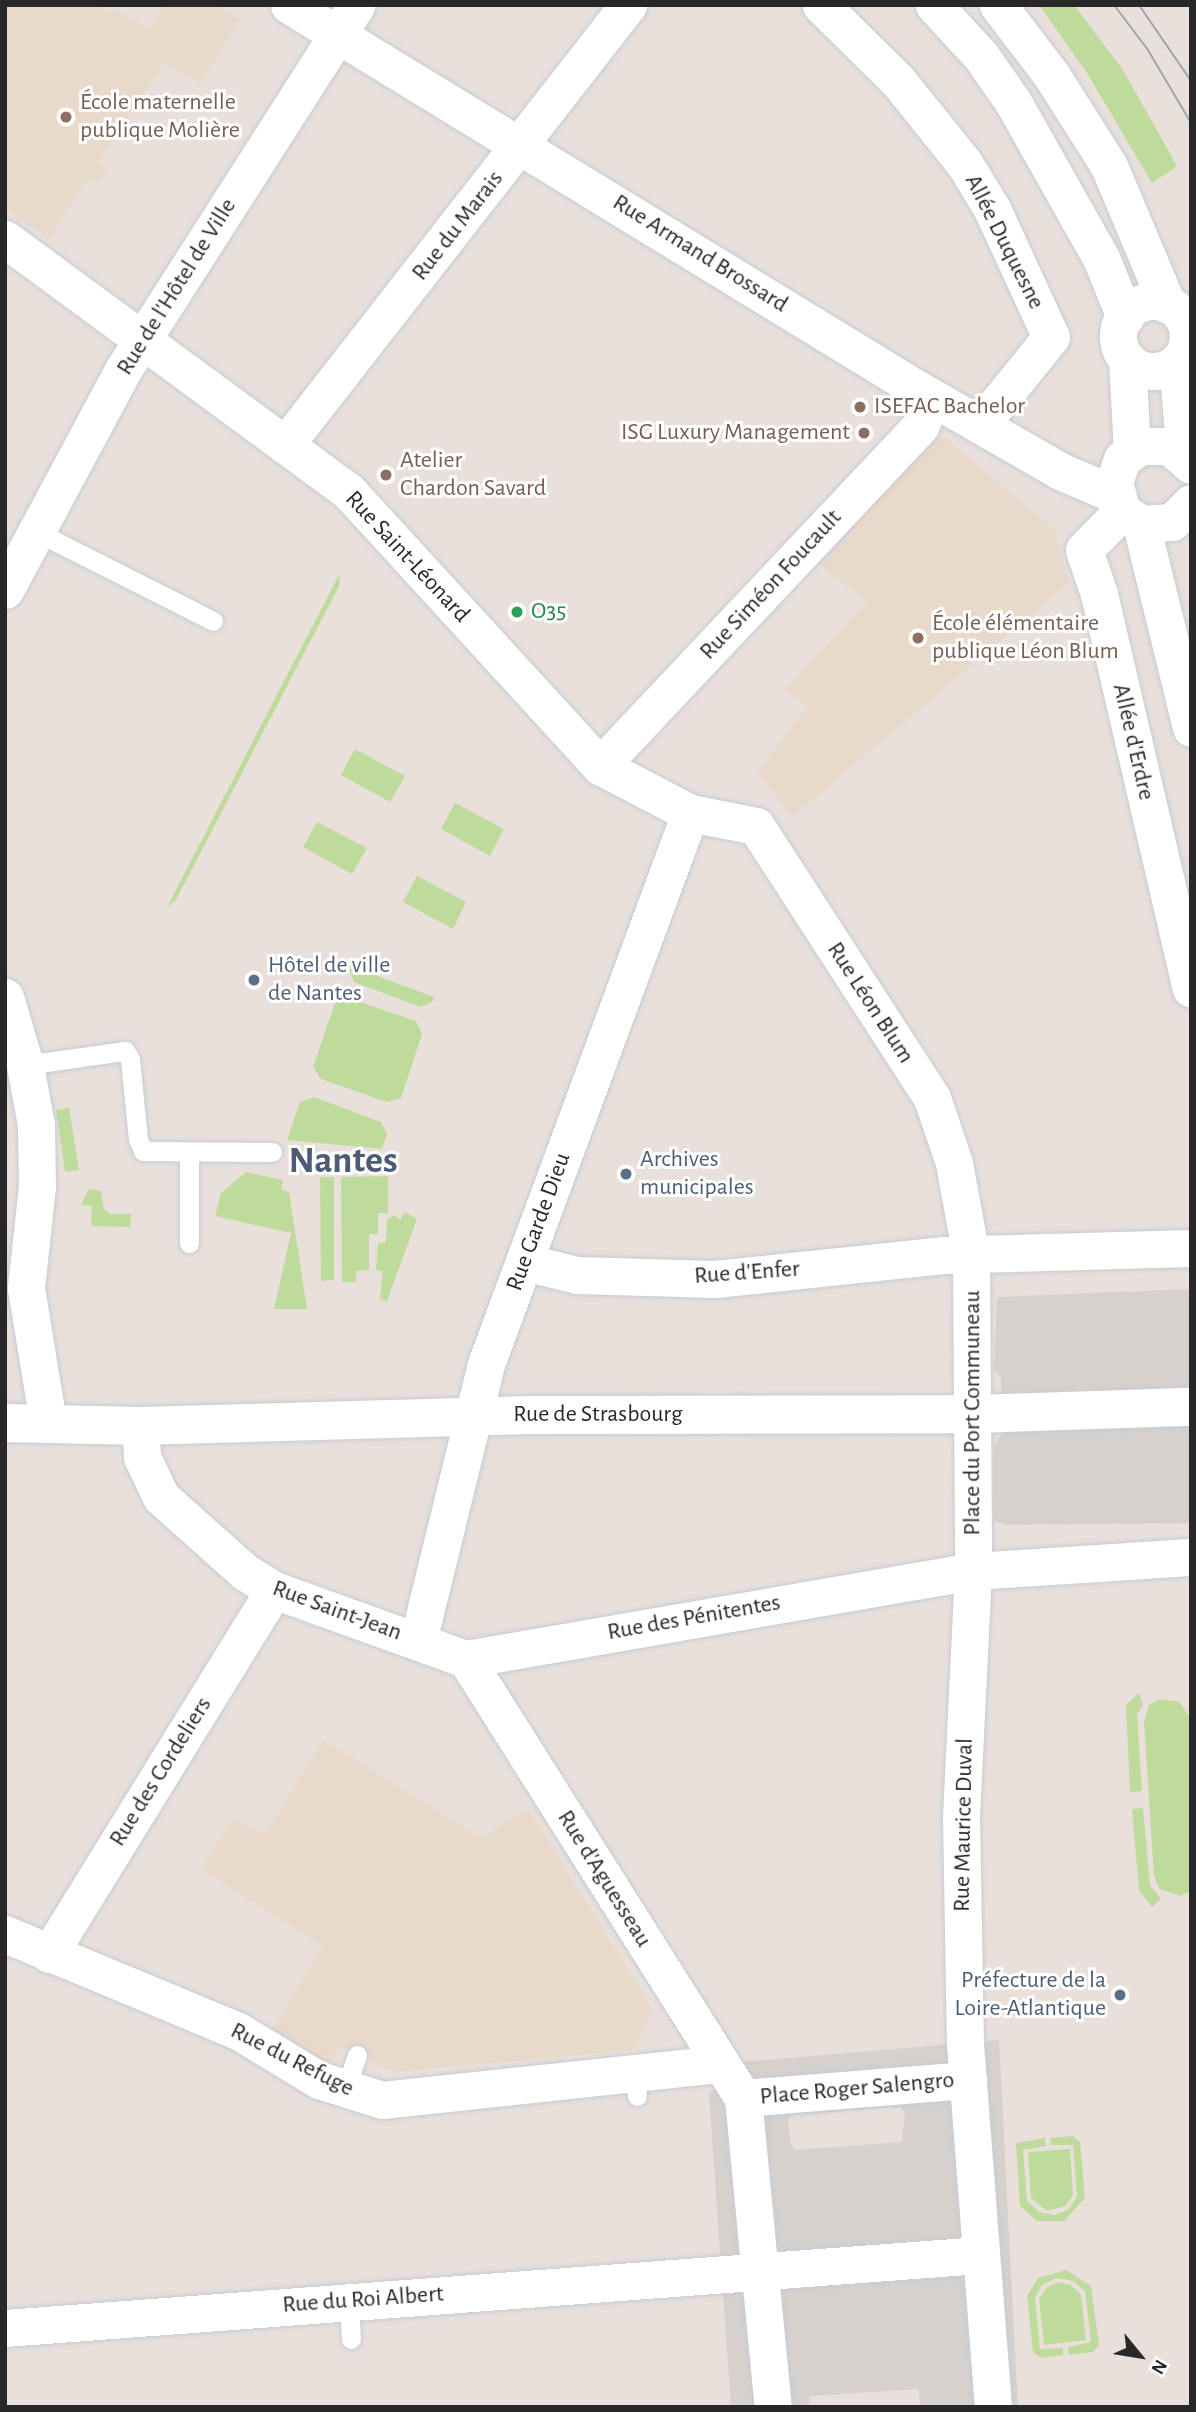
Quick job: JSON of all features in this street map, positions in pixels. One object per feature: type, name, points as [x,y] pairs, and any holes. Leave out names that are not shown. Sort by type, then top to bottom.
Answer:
[{"type":"main road","name":"Rue de Strasbourg","points":[[5,1423],[140,1426],[471,1417],[975,1414],[1191,1407]]},
{"type":"street","name":"Rue Armand Brossard","points":[[289,5],[347,20],[521,144],[933,398],[1125,509]]},
{"type":"street","name":"Rue du Marais","points":[[285,445],[628,5]]},
{"type":"street","name":"Allée Duquesne","points":[[821,5],[898,81],[964,163],[992,209],[1051,337],[980,425]]},
{"type":"street","points":[[934,5],[981,56],[1013,102],[1101,258],[1125,317]]},
{"type":"street","points":[[998,5],[1052,76],[1109,166],[1181,315],[1188,343],[1177,362],[1188,461]]},
{"type":"street","name":"Rue de l'Hôtel de Ville","points":[[7,581],[141,342],[347,20]]},
{"type":"street","name":"Rue Saint-Léonard","points":[[5,239],[141,342],[349,492],[600,766],[690,813]]},
{"type":"street","points":[[1132,450],[1127,359],[1118,338],[1125,317],[1141,304],[1181,315]]},
{"type":"street","points":[[1127,359],[1152,371],[1177,362]]},
{"type":"street","name":"Rue Siméon Foucault","points":[[600,766],[920,426],[933,398]]},
{"type":"street","points":[[1188,461],[1159,444],[1132,450],[1116,470],[1125,509],[1191,728]]},
{"type":"street","points":[[1125,509],[1172,522],[1191,503]]},
{"type":"street","name":"Allée d'Erdre","points":[[1125,509],[1084,550],[1098,594],[1191,988]]},
{"type":"street","name":"Rue Léon Blum","points":[[690,813],[756,826],[932,1098],[954,1163],[971,1256]]},
{"type":"street","name":"Rue Garde Dieu","points":[[418,1641],[471,1417],[524,1262],[690,813]]},
{"type":"street","points":[[5,997],[25,1065],[36,1162],[26,1288],[18,1319],[46,1389],[48,1423]]},
{"type":"street","name":"Place du Port Communeau","points":[[1191,1248],[971,1256],[975,1414],[973,1571],[1191,1558]]},
{"type":"street","name":"Rue d'Enfer","points":[[524,1262],[577,1275],[715,1279],[971,1256]]},
{"type":"street","name":"Rue Saint-Jean","points":[[140,1426],[142,1457],[157,1504],[245,1572],[274,1590],[418,1641]]},
{"type":"street","name":"Rue des Pénitentes","points":[[466,1659],[744,1623],[973,1571]]},
{"type":"street","name":"Rue Maurice Duval","points":[[968,2080],[961,1816],[973,1571]]},
{"type":"street","name":"Rue des Cordeliers","points":[[49,1954],[274,1590]]},
{"type":"street","points":[[418,1641],[466,1659]]},
{"type":"street","name":"Rue d'Aguesseau","points":[[466,1659],[743,2098]]},
{"type":"street","name":"Rue du Refuge","points":[[5,1934],[238,2031],[345,2090],[382,2100],[473,2098],[636,2085],[720,2063]]},
{"type":"street","name":"Place Roger Salengro","points":[[772,2407],[743,2098],[968,2080],[993,2407]]},
{"type":"street","points":[[760,2270],[981,2255]]},
{"type":"street","name":"Rue du Roi Albert","points":[[5,2328],[760,2270]]},
{"type":"lane","points":[[37,531],[213,621]]},
{"type":"lane","points":[[25,1065],[127,1051],[140,1149],[150,1153],[272,1152]]},
{"type":"lane","points":[[189,1153],[189,1243]]},
{"type":"lane","points":[[345,2090],[357,2055]]},
{"type":"lane","points":[[349,2302],[351,2339]]},
{"type":"shaded area","name":"École maternelle publique Molière","points":[[5,5],[97,5],[109,13],[112,7],[149,30],[165,5],[217,5],[240,19],[201,83],[164,63],[98,162],[108,169],[99,183],[89,177],[49,239],[5,208]]},
{"type":"shaded area","name":"École élémentaire publique Léon Blum","points":[[937,438],[945,438],[1055,530],[1069,583],[792,817],[757,771],[808,707],[786,689],[868,601],[817,563]]},
{"type":"shaded area","points":[[1191,1289],[1191,1523],[1004,1525],[994,1520],[994,1446],[1002,1434],[1001,1378],[994,1369],[997,1297]]},
{"type":"shaded area","points":[[323,1740],[481,1838],[528,1809],[653,2010],[632,2050],[394,2072],[340,2047],[326,2067],[270,2033],[323,1946],[201,1869],[233,1818],[265,1835]]},
{"type":"shaded area","points":[[999,2040],[1018,2407],[921,2407],[918,2389],[810,2396],[808,2407],[731,2407],[709,2094],[742,2062]],"holes":[[[900,2107],[905,2112],[902,2142],[796,2150],[791,2146],[788,2120],[793,2115]]]},
{"type":"green space","points":[[1039,5],[1074,5],[1123,70],[1177,166],[1152,183],[1087,73]]},
{"type":"green space","points":[[340,573],[339,586],[176,900],[167,907]]},
{"type":"green space","points":[[355,749],[405,776],[390,802],[341,775]]},
{"type":"green space","points":[[455,803],[504,829],[490,856],[441,829]]},
{"type":"green space","points":[[317,822],[367,848],[352,874],[303,847]]},
{"type":"green space","points":[[417,876],[466,902],[453,929],[403,902]]},
{"type":"green space","points":[[348,965],[434,997],[433,1001],[421,1007],[354,982]]},
{"type":"green space","points":[[348,998],[416,1021],[422,1034],[401,1098],[387,1102],[321,1079],[313,1067],[335,1003]]},
{"type":"green space","points":[[314,1097],[381,1122],[387,1134],[382,1149],[287,1140],[300,1102]]},
{"type":"green space","points":[[69,1108],[79,1170],[65,1172],[56,1110]]},
{"type":"green space","points":[[246,1172],[283,1180],[281,1190],[289,1192],[307,1309],[274,1309],[291,1233],[215,1216],[221,1193]]},
{"type":"green space","points":[[388,1176],[388,1213],[378,1213],[378,1234],[369,1234],[369,1270],[356,1271],[356,1282],[342,1282],[341,1177]]},
{"type":"green space","points":[[320,1177],[334,1177],[334,1280],[321,1281]]},
{"type":"green space","points":[[89,1189],[101,1191],[104,1209],[110,1214],[131,1214],[130,1227],[91,1226],[92,1206],[81,1205]]},
{"type":"green space","points":[[405,1212],[417,1219],[387,1301],[380,1299],[383,1271],[376,1270],[378,1243],[386,1242],[387,1220],[394,1215],[400,1220]]},
{"type":"green space","points":[[1139,1693],[1143,1705],[1137,1714],[1142,1791],[1130,1792],[1126,1705]]},
{"type":"green space","points":[[1160,1699],[1180,1702],[1190,1719],[1191,1891],[1180,1896],[1160,1889],[1154,1876],[1144,1722],[1149,1705]]},
{"type":"green space","points":[[1143,1808],[1150,1885],[1161,1899],[1152,1907],[1139,1890],[1132,1809]]},
{"type":"green space","points":[[1073,2136],[1080,2142],[1085,2198],[1064,2221],[1037,2221],[1020,2206],[1016,2143],[1045,2138],[1046,2146],[1023,2150],[1027,2201],[1039,2212],[1055,2215],[1069,2209],[1077,2196],[1073,2145],[1051,2145],[1050,2138]]},
{"type":"green space","points":[[1070,2149],[1073,2195],[1065,2206],[1047,2211],[1031,2198],[1028,2152]]},
{"type":"green space","points":[[1066,2270],[1091,2286],[1099,2345],[1093,2352],[1069,2355],[1068,2347],[1091,2342],[1085,2291],[1073,2281],[1057,2278],[1042,2285],[1035,2298],[1040,2349],[1063,2348],[1063,2355],[1041,2358],[1033,2352],[1027,2296],[1038,2278]]},
{"type":"green space","points":[[1058,2282],[1071,2285],[1081,2295],[1086,2340],[1044,2345],[1039,2299],[1046,2288]]},
{"type":"tram line","points":[[1114,5],[1148,50],[1191,123]]},
{"type":"tram line","points":[[1139,5],[1191,81]]},
{"type":"place","name":"École maternelle publique Molière","points":[[66,117]]},
{"type":"place","name":"ISEFAC Bachelor","points":[[860,407]]},
{"type":"place","name":"ISG Luxury Management","points":[[864,433]]},
{"type":"place","name":"Atelier Chardon Savard","points":[[386,475]]},
{"type":"place","name":"O35","points":[[517,612]]},
{"type":"place","name":"École élémentaire publique Léon Blum","points":[[918,638]]},
{"type":"place","name":"Hôtel de ville de Nantes","points":[[254,980]]},
{"type":"place","name":"Archives municipales","points":[[626,1174]]},
{"type":"place","name":"Préfecture de la Loire-Atlantique","points":[[1120,1995]]},
{"type":"district","name":"Nantes","points":[[343,1162]]}]
